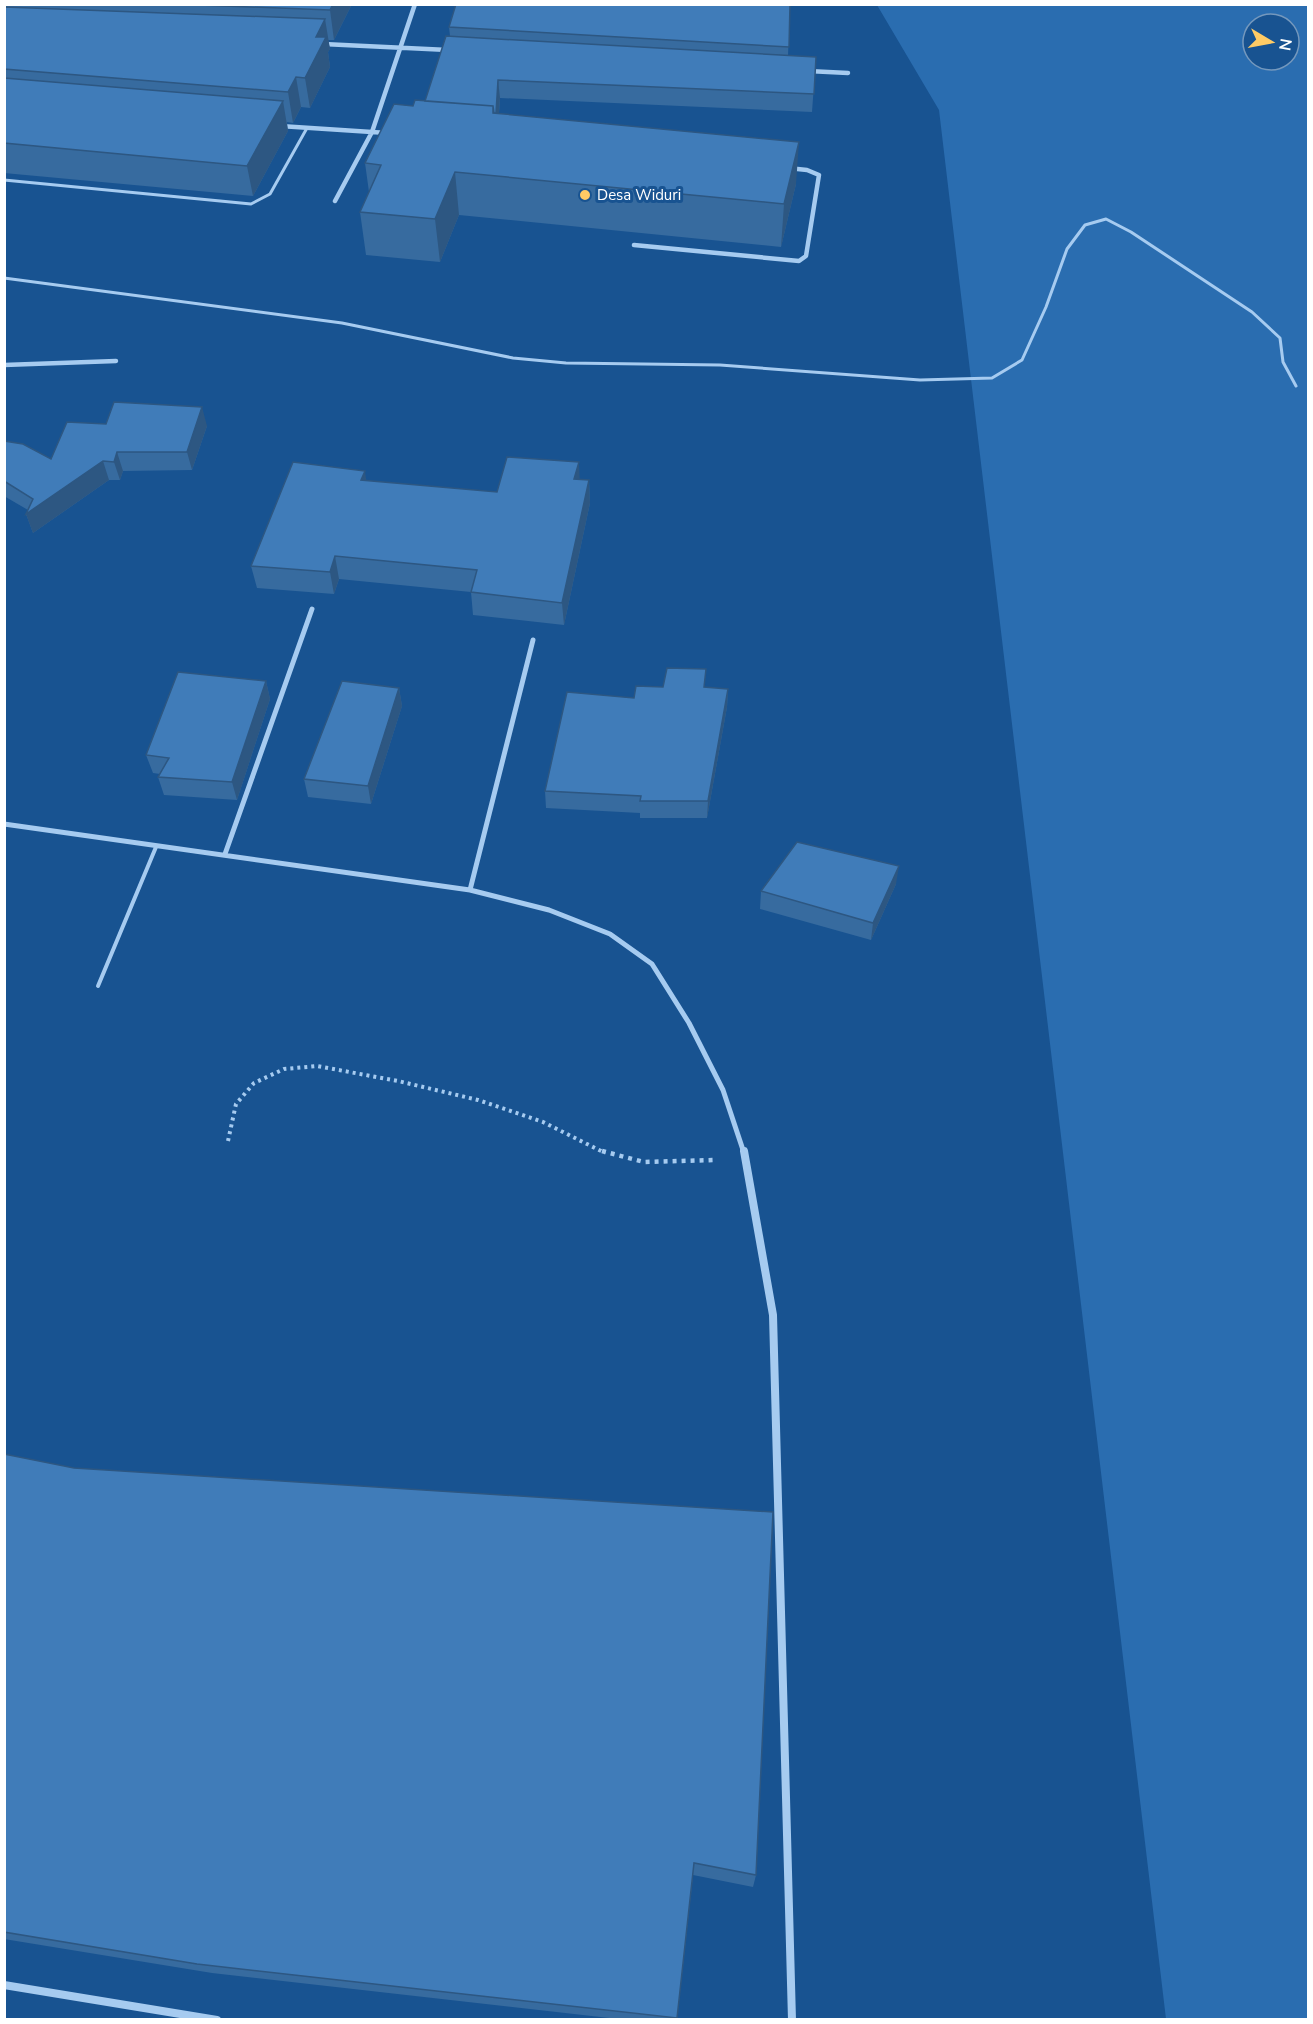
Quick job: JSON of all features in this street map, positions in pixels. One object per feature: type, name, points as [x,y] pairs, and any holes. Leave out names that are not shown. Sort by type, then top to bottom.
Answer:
[{"type":"street","points":[[335,201],[372,132],[415,4]]},
{"type":"street","points":[[316,44],[459,50]]},
{"type":"street","points":[[801,70],[848,73]]},
{"type":"street","points":[[272,126],[395,134]]},
{"type":"street","points":[[634,245],[799,261],[806,256],[819,176],[807,170],[783,168]]},
{"type":"street","points":[[4,365],[116,361]]},
{"type":"street","points":[[225,854],[312,609]]},
{"type":"street","points":[[470,890],[533,640]]},
{"type":"street","points":[[4,824],[470,890],[549,910],[610,934],[652,964],[689,1023],[723,1089],[747,1161],[773,1315],[792,2019]]},
{"type":"street","points":[[4,1985],[217,2019]]},
{"type":"lane","points":[[4,180],[251,204],[270,194],[307,128]]},
{"type":"lane","points":[[4,278],[342,323],[513,358],[566,363],[720,365],[920,380],[992,378],[1022,360],[1046,307],[1067,249],[1085,225],[1106,219],[1131,232],[1252,312],[1280,338],[1283,362],[1296,386]]},
{"type":"lane","points":[[98,986],[156,847]]},
{"type":"path","points":[[228,1141],[238,1101],[262,1076],[290,1066],[317,1066],[495,1104],[550,1124],[597,1150],[632,1161],[660,1164],[697,1160],[747,1161]]},
{"type":"shaded area","points":[[877,5],[1308,5],[1308,2019],[1166,2019],[939,110]]},
{"type":"building","points":[[174,4],[333,4],[330,10]]},
{"type":"building","points":[[456,4],[790,4],[789,47],[449,27]]},
{"type":"building","points":[[4,7],[325,19],[316,37],[326,37],[305,78],[296,77],[288,92],[4,69]]},
{"type":"building","points":[[446,36],[816,57],[814,94],[498,80],[496,113],[494,113],[493,106],[425,101]]},
{"type":"building","points":[[4,78],[283,101],[247,166],[4,143]]},
{"type":"building","points":[[415,100],[493,106],[493,113],[799,142],[784,204],[455,172],[435,219],[360,212],[381,165],[365,163],[394,104],[413,106]]},
{"type":"building","points":[[114,402],[202,407],[187,452],[117,452],[114,462],[103,461],[26,514],[33,499],[4,481],[4,441],[23,444],[51,459],[67,422],[106,424]]},
{"type":"building","points":[[507,457],[579,462],[574,479],[589,480],[562,603],[471,592],[477,570],[335,556],[330,572],[251,566],[293,462],[365,471],[361,480],[497,492]]},
{"type":"building","points":[[667,668],[706,669],[704,687],[728,689],[708,801],[640,801],[641,796],[545,791],[567,692],[634,698],[636,686],[663,687]]},
{"type":"building","points":[[178,672],[266,681],[232,782],[158,777],[169,758],[146,755]]},
{"type":"building","points":[[342,681],[399,688],[368,786],[304,779]]},
{"type":"building","points":[[797,842],[899,866],[873,923],[761,891]]},
{"type":"building","points":[[4,1454],[74,1468],[773,1512],[756,1875],[694,1863],[677,2018],[197,1964],[4,1932]]},
{"type":"place","name":"Desa Widuri","points":[[585,195]]}]
